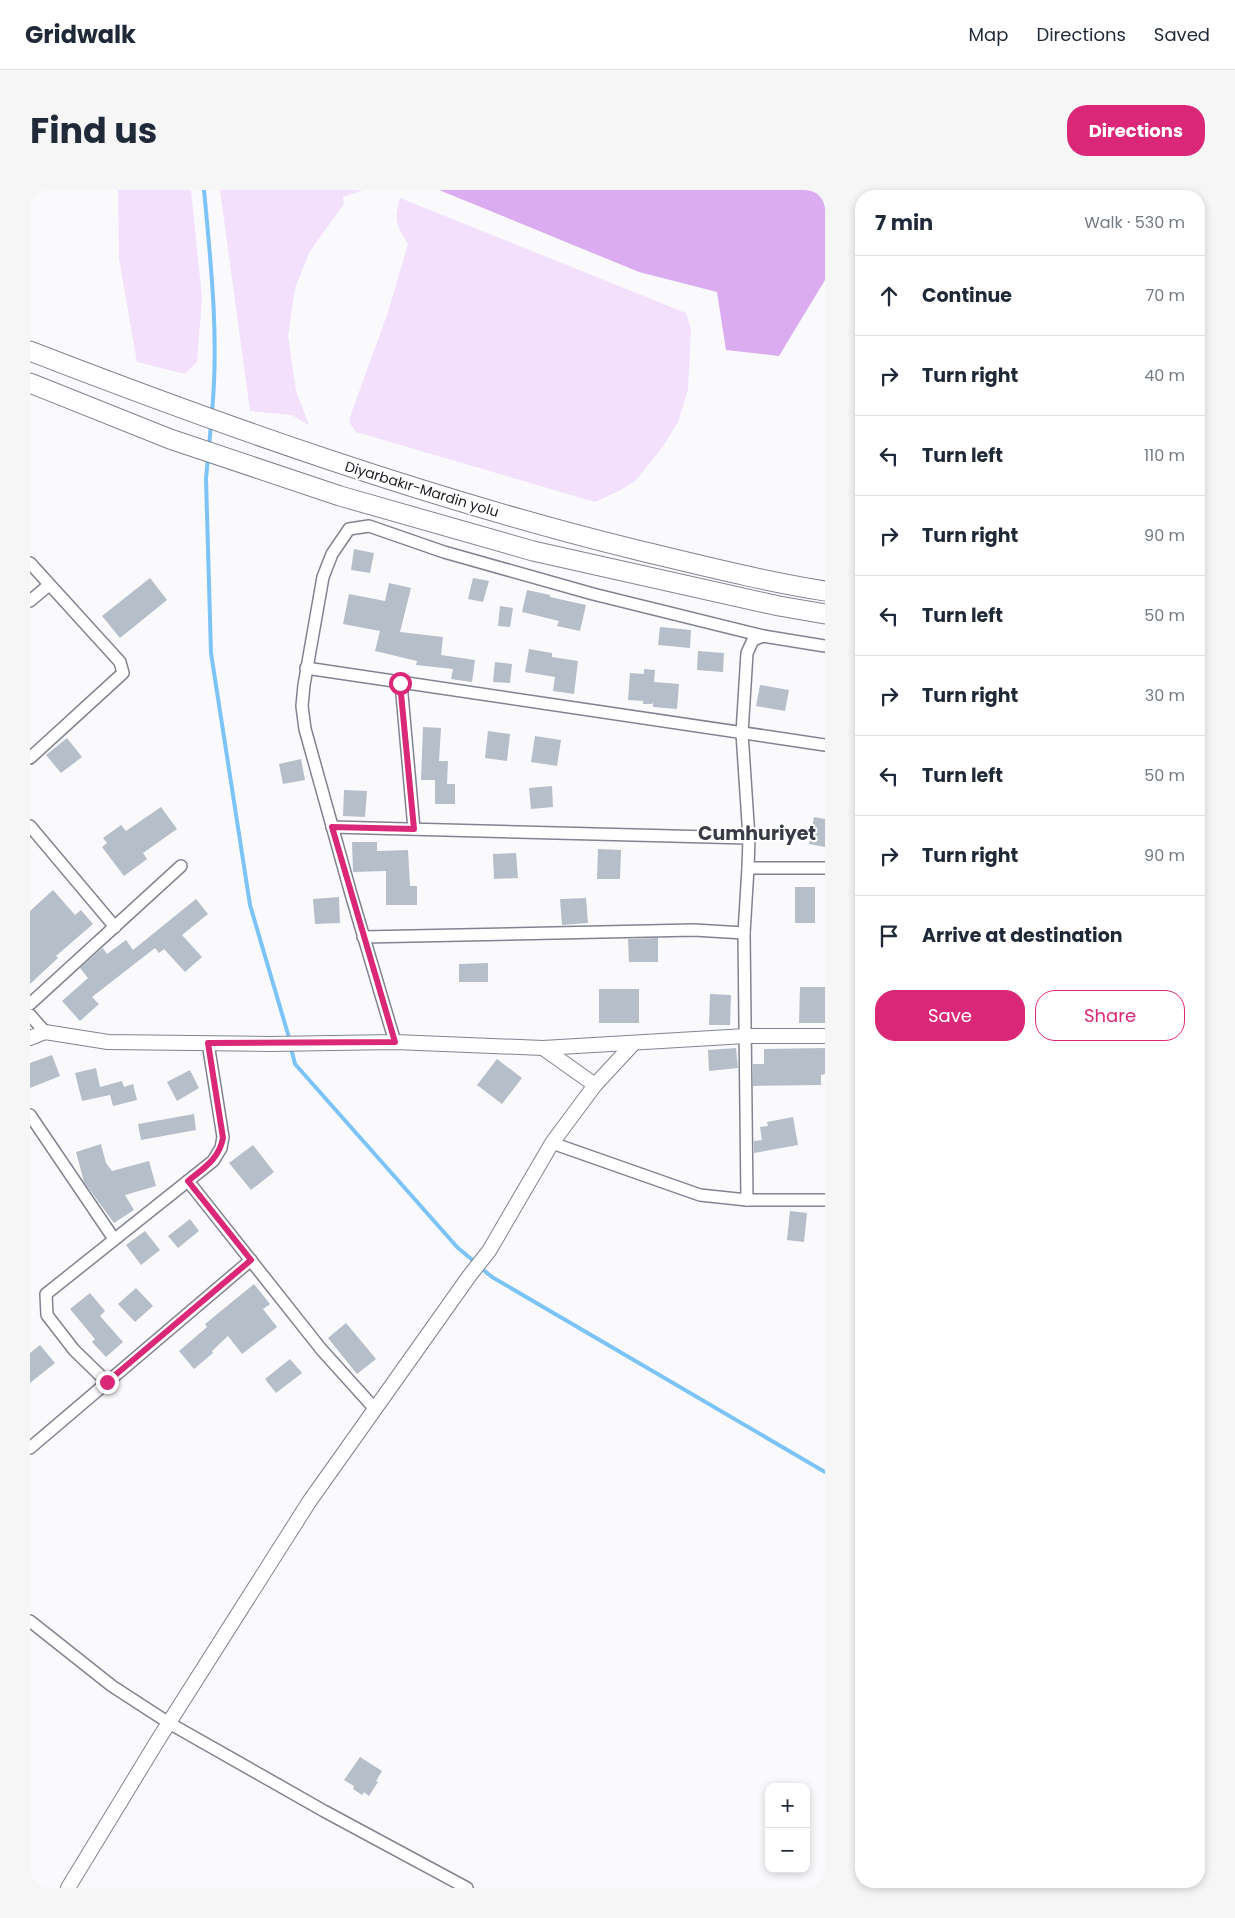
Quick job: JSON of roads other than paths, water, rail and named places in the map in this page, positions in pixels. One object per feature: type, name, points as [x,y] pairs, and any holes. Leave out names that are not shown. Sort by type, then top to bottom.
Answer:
[{"type":"highway","name":"Diyarbakır-Mardin yolu","points":[[30,351],[180,408],[350,468],[560,531],[776,584],[825,591]]},
{"type":"highway","name":"Diyarbakır-Mardin yolu","points":[[30,383],[170,439],[340,496],[533,551],[779,606],[825,614]]},
{"type":"street","points":[[395,1042],[332,827],[305,729],[302,706],[306,668],[323,577],[332,554],[349,529],[369,526],[444,552],[592,594],[763,636],[825,646]]},
{"type":"street","points":[[30,563],[120,662],[123,673],[30,758]]},
{"type":"street","points":[[30,601],[49,585]]},
{"type":"street","points":[[747,1200],[744,933],[748,838],[742,733],[747,653],[752,640],[763,636]]},
{"type":"street","points":[[306,668],[825,745]]},
{"type":"street","points":[[400,683],[414,829]]},
{"type":"street","points":[[30,826],[115,927]]},
{"type":"street","points":[[332,827],[748,838]]},
{"type":"street","points":[[30,1004],[181,866]]},
{"type":"street","points":[[748,868],[825,868]]},
{"type":"street","points":[[364,937],[694,930],[744,933]]},
{"type":"street","points":[[30,1015],[44,1032]]},
{"type":"street","points":[[30,1038],[44,1032],[108,1042],[270,1044],[395,1042],[543,1048],[746,1036],[825,1036]]},
{"type":"street","points":[[107,1382],[74,1350],[48,1315],[46,1294],[213,1161],[221,1148],[223,1138],[208,1043]]},
{"type":"street","points":[[68,1888],[169,1723],[309,1502],[489,1250],[552,1142],[594,1085],[633,1044]]},
{"type":"street","points":[[543,1048],[594,1085]]},
{"type":"street","points":[[30,1115],[114,1240]]},
{"type":"street","points":[[552,1142],[700,1194],[747,1200],[825,1200]]},
{"type":"street","points":[[188,1181],[321,1349],[375,1409]]},
{"type":"street","points":[[30,1448],[251,1260]]},
{"type":"street","points":[[30,1621],[112,1686],[169,1723],[324,1811],[466,1888]]},
{"type":"waterway","points":[[204,190],[215,356],[212,412]]},
{"type":"waterway","points":[[209,447],[211,424]]},
{"type":"waterway","points":[[208,457],[206,479],[211,653],[250,905],[290,1041]]},
{"type":"waterway","points":[[291,1048],[295,1064],[457,1247],[476,1263]]},
{"type":"waterway","points":[[481,1268],[492,1277],[825,1472]]},
{"type":"district","name":"Cumhuriyet","points":[[757,833]]}]
